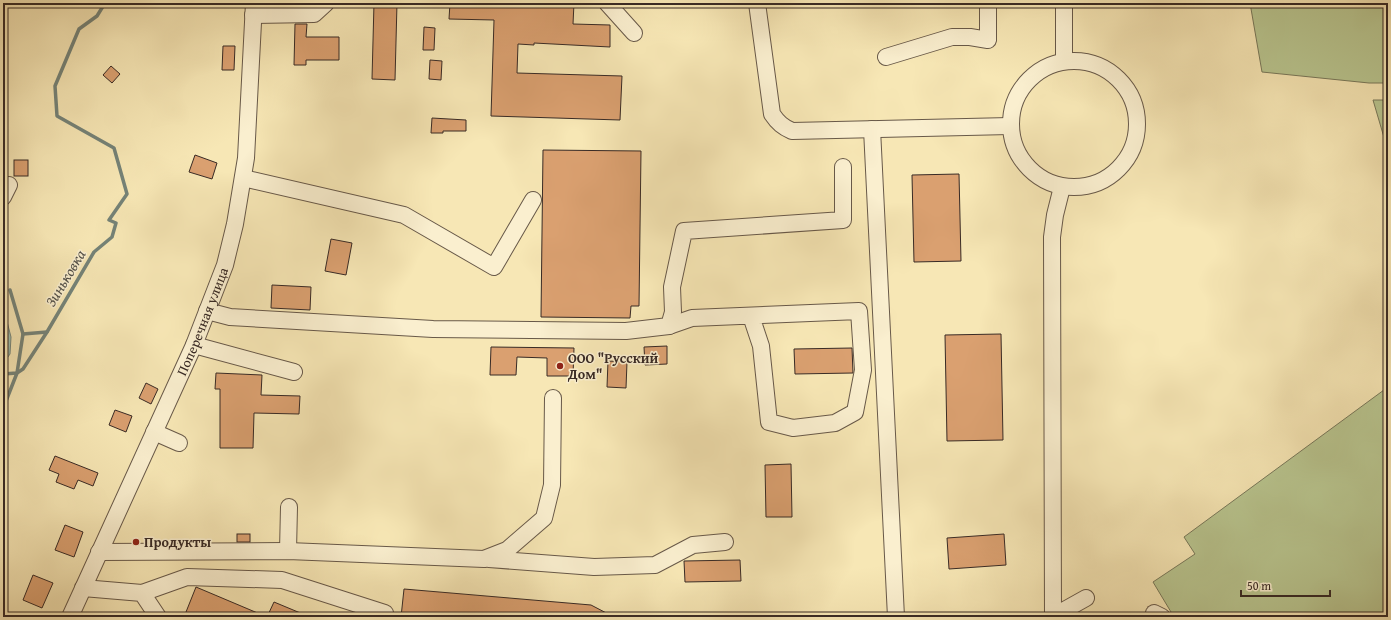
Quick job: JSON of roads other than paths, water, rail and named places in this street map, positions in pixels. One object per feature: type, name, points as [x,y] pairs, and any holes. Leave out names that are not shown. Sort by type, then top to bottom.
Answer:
[{"type":"street","points":[[254,9],[314,14],[326,3]]},
{"type":"street","points":[[607,3],[634,33]]},
{"type":"street","points":[[757,3],[770,105],[772,114],[777,122],[784,128],[792,131],[1010,126]]},
{"type":"street","points":[[886,56],[952,38],[970,37],[988,40],[988,3]]},
{"type":"street","points":[[1064,3],[1064,61]]},
{"type":"street","name":"Поперечная улица","points":[[70,617],[194,345],[225,265],[235,224],[246,158],[254,9]]},
{"type":"street","points":[[1064,61],[1086,61],[1106,69],[1125,86],[1136,109],[1138,134],[1129,158],[1111,177],[1088,187],[1062,187],[1036,176],[1017,154],[1010,126],[1015,100],[1031,78],[1054,64],[1064,61]]},
{"type":"street","points":[[872,130],[896,617]]},
{"type":"street","points":[[669,326],[673,312],[672,287],[684,231],[843,220],[843,167]]},
{"type":"street","points":[[243,178],[404,215],[494,268],[533,200]]},
{"type":"street","points":[[1062,187],[1055,215],[1052,237],[1052,617],[1086,598]]},
{"type":"street","points":[[207,311],[230,317],[433,329],[626,331],[669,326],[692,318],[859,311],[863,370],[855,412],[835,423],[793,428],[769,422],[761,346],[751,316]]},
{"type":"street","points":[[194,345],[294,372]]},
{"type":"street","points":[[484,559],[507,550],[544,518],[552,485],[553,398]]},
{"type":"street","points":[[154,432],[179,443]]},
{"type":"street","points":[[288,551],[289,507]]},
{"type":"street","points":[[99,552],[288,551],[484,559],[594,567],[655,565],[694,545],[725,542]]},
{"type":"street","points":[[83,588],[142,593],[187,577],[282,580],[385,613]]},
{"type":"street","points":[[142,593],[158,617]]},
{"type":"waterway","name":"Зиньковка","points":[[3,403],[6,401],[17,373],[23,369],[47,332],[94,252],[112,237],[116,223],[109,220],[127,194],[114,148],[57,116],[55,86],[79,29],[97,16],[105,3]]},
{"type":"waterway","points":[[3,374],[17,373],[23,334],[10,290]]},
{"type":"waterway","points":[[23,334],[47,332]]},
{"type":"place","name":"ООО \"Русский Дом\"","points":[[560,366]]},
{"type":"place","name":"Продукты","points":[[136,542]]}]
